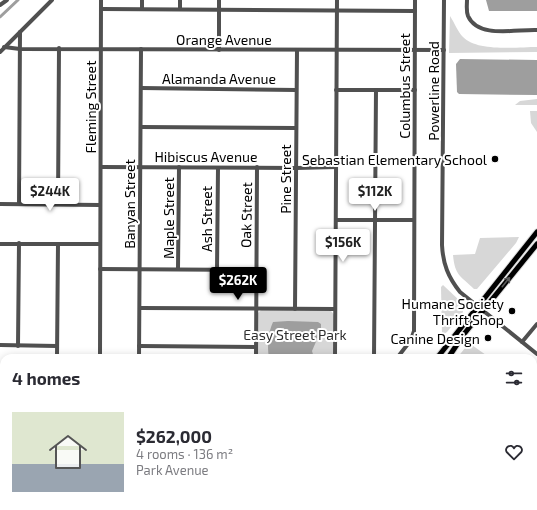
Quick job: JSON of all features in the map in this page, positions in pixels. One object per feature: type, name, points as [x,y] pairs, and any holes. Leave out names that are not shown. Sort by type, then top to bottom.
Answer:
[{"type":"main road","points":[[440,354],[537,232]]},
{"type":"main road","points":[[451,354],[483,311],[537,244]]},
{"type":"street","points":[[0,5],[7,0]]},
{"type":"street","points":[[0,52],[52,0]]},
{"type":"street","name":"Fleming Street","points":[[100,354],[102,0]]},
{"type":"street","points":[[142,0],[142,9]]},
{"type":"street","points":[[180,0],[180,9]]},
{"type":"street","points":[[219,0],[219,50]]},
{"type":"street","points":[[335,354],[337,0]]},
{"type":"street","name":"Columbus Street","points":[[400,354],[411,340],[414,331],[415,0]]},
{"type":"street","name":"Powerline Road","points":[[444,0],[443,257],[452,281],[460,292],[537,354]]},
{"type":"street","points":[[467,0],[467,15],[472,23],[482,30],[537,30]]},
{"type":"street","points":[[102,9],[415,11]]},
{"type":"street","points":[[19,204],[20,32]]},
{"type":"street","name":"Orange Avenue","points":[[4,47],[20,49],[444,50]]},
{"type":"street","points":[[58,204],[59,48]]},
{"type":"street","name":"Banyan Street","points":[[139,354],[141,49]]},
{"type":"street","name":"Pine Street","points":[[295,309],[297,50]]},
{"type":"street","name":"Alamanda Avenue","points":[[141,88],[296,90]]},
{"type":"street","points":[[336,90],[415,90]]},
{"type":"street","points":[[374,354],[376,90]]},
{"type":"street","points":[[141,127],[296,128]]},
{"type":"street","name":"Hibiscus Avenue","points":[[101,166],[218,168],[336,167]]},
{"type":"street","name":"Maple Street","points":[[178,269],[179,167]]},
{"type":"street","name":"Ash Street","points":[[217,270],[218,168]]},
{"type":"street","name":"Oak Street","points":[[256,354],[257,168]]},
{"type":"street","points":[[0,204],[100,205]]},
{"type":"street","points":[[336,220],[414,220]]},
{"type":"street","points":[[18,346],[19,243]]},
{"type":"street","points":[[0,244],[100,244]]},
{"type":"street","points":[[57,354],[58,244]]},
{"type":"street","points":[[100,269],[256,270]]},
{"type":"street","points":[[140,308],[335,309]]},
{"type":"street","points":[[522,342],[537,324]]},
{"type":"street","points":[[0,345],[57,346]]},
{"type":"street","points":[[139,346],[256,347]]},
{"type":"green space","points":[[450,16],[461,35],[469,42],[498,48],[537,47],[537,52],[449,53]]},
{"type":"green space","points":[[537,99],[537,105],[515,105],[520,101]]},
{"type":"green space","points":[[530,111],[537,111],[537,132],[531,123]]},
{"type":"green space","points":[[519,237],[516,243],[477,289],[474,289],[459,275],[455,267],[453,255],[475,254],[480,238]]},
{"type":"green space","points":[[443,285],[461,302],[463,312],[447,332],[442,335],[441,287]]},
{"type":"green space","name":"Easy Street Park","points":[[261,310],[329,310],[334,315],[333,354],[257,354],[257,314]]},
{"type":"green space","points":[[469,343],[485,354],[460,354]]},
{"type":"shaded area","points":[[486,0],[537,0],[537,11],[489,11]]},
{"type":"shaded area","points":[[460,59],[537,60],[537,95],[459,94],[457,92],[456,64]]},
{"type":"shaded area","points":[[273,322],[318,322],[321,324],[321,330],[312,351],[313,354],[269,354],[268,339]]},
{"type":"waterway","points":[[0,17],[18,0]]},
{"type":"place","name":"Sebastian Elementary School","points":[[495,159]]},
{"type":"place","name":"Humane Society Thrift Shop","points":[[512,311]]},
{"type":"place","name":"Canine Design","points":[[488,338]]}]
